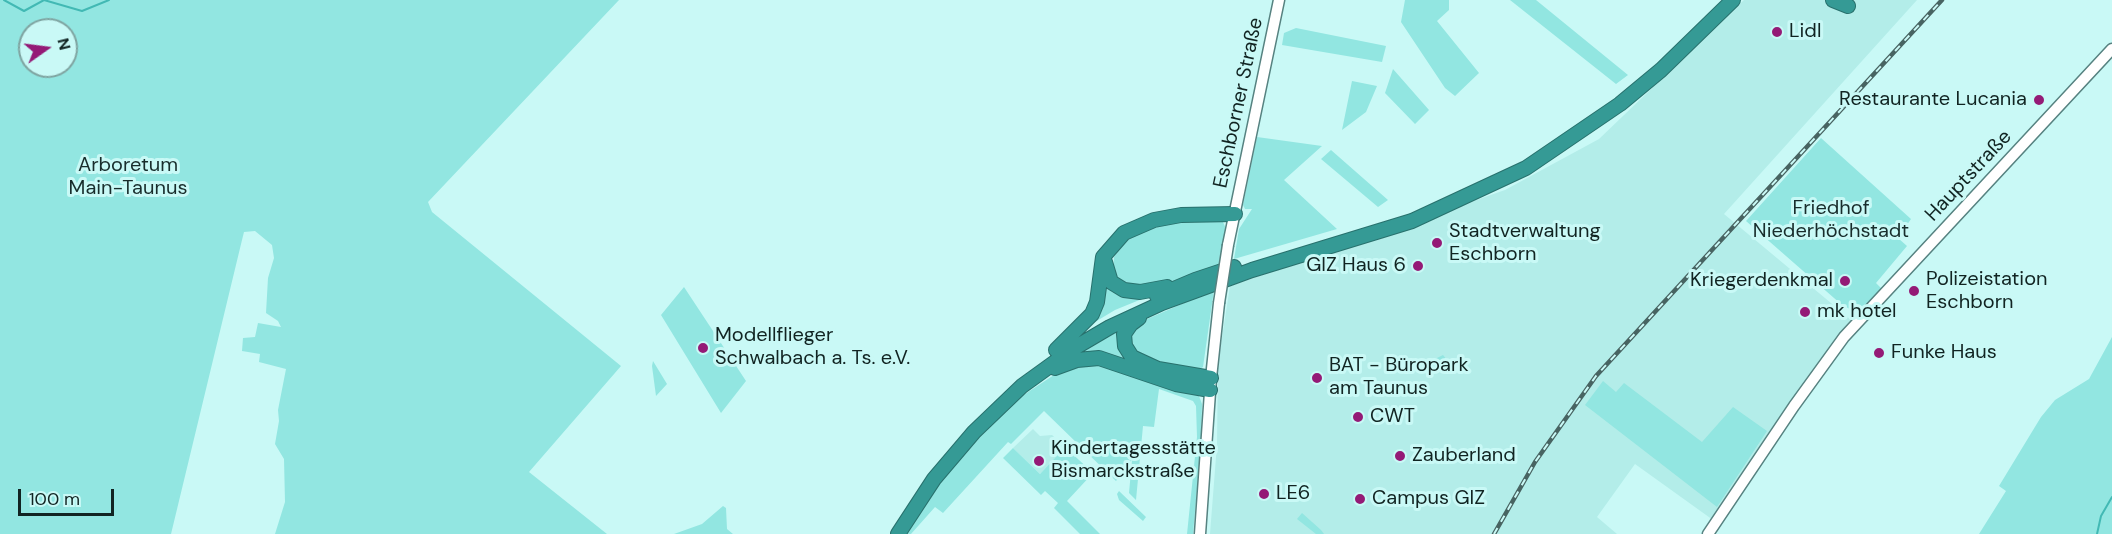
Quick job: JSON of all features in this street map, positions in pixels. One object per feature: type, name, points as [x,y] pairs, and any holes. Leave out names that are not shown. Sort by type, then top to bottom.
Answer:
[{"type":"highway","points":[[1113,242],[1107,256],[1106,269],[1111,282],[1124,290],[1151,290],[1368,227],[1489,178],[1570,130],[1614,98],[1719,0]]},
{"type":"highway","points":[[898,534],[924,493],[961,446],[1002,404],[1036,375],[1094,336],[1162,303],[1252,270],[1412,220],[1526,168],[1620,104],[1661,70],[1733,0]]},
{"type":"highway","points":[[1833,0],[1848,6]]},
{"type":"highway","points":[[1056,350],[1088,320],[1095,308],[1100,264],[1113,242],[1124,233],[1154,220],[1191,214],[1235,214]]},
{"type":"highway","points":[[888,534],[927,474],[961,432],[1011,384],[1056,350],[1113,315],[1195,279]]},
{"type":"highway","points":[[1162,303],[1127,329],[1124,340],[1128,352],[1146,365],[1210,384]]},
{"type":"highway","points":[[1036,375],[1077,360],[1099,358],[1176,384],[1210,384]]},
{"type":"street","name":"Eschborner Straße","points":[[1200,534],[1210,384],[1219,303],[1228,245],[1279,0]]},
{"type":"street","name":"Hauptstraße","points":[[1708,534],[1794,406],[1844,337],[2112,49]]},
{"type":"shaded area","points":[[1744,0],[1917,0],[1724,214],[1855,323],[1713,520],[1635,464],[1597,517],[1617,534],[1210,534],[1217,444],[1218,363],[1230,286],[1505,190],[1599,139]]},
{"type":"shaded area","name":"Kindertagesstätte Bismarckstraße","points":[[1033,429],[1040,436],[1052,435],[1065,447],[1040,474],[1013,448]]},
{"type":"green space","name":"Arboretum Main-Taunus","points":[[0,0],[619,0],[428,202],[432,212],[621,366],[529,472],[607,534],[275,534],[285,502],[284,459],[275,444],[279,421],[278,410],[286,369],[259,362],[260,354],[242,351],[243,338],[255,337],[258,323],[281,327],[278,321],[266,313],[268,278],[274,258],[272,245],[255,231],[244,232],[171,534],[0,534]]},
{"type":"green space","points":[[1405,0],[1449,0],[1449,10],[1437,21],[1479,73],[1455,96],[1445,88],[1401,22]]},
{"type":"green space","points":[[1510,0],[1536,0],[1628,75],[1616,84]]},
{"type":"green space","points":[[1296,28],[1386,46],[1382,62],[1282,45],[1284,33]]},
{"type":"green space","points":[[1393,69],[1429,110],[1415,124],[1385,93]]},
{"type":"green space","points":[[1352,81],[1377,86],[1366,112],[1342,130]]},
{"type":"green space","points":[[1257,137],[1322,146],[1284,180],[1337,229],[1234,259],[1239,229],[1252,209],[1245,209],[1243,205]]},
{"type":"green space","name":"Friedhof Niederhöchstadt","points":[[1821,138],[1911,219],[1898,238],[1907,246],[1876,283],[1882,289],[1860,314],[1842,305],[1746,221]]},
{"type":"green space","points":[[1331,150],[1388,200],[1378,207],[1321,159]]},
{"type":"green space","points":[[1180,220],[1223,222],[1227,231],[1220,264],[1163,285],[1128,285],[1113,275],[1114,257],[1126,240],[1151,227]]},
{"type":"green space","points":[[1106,284],[1159,292],[1115,310],[1075,334]]},
{"type":"green space","name":"Modellflieger Schwalbach a. Ts. e.V.","points":[[684,287],[746,381],[721,413],[661,315]]},
{"type":"green space","points":[[1214,290],[1203,367],[1197,371],[1156,363],[1131,352],[1131,326]]},
{"type":"green space","points":[[1124,323],[1130,361],[1104,353],[1063,363]]},
{"type":"green space","points":[[2112,337],[2112,534],[1979,534],[2006,491],[1999,486],[2041,417],[2055,400],[2089,379]]},
{"type":"green space","points":[[1443,355],[1447,360],[1446,364],[1429,369],[1435,359]]},
{"type":"green space","points":[[653,361],[667,384],[656,396],[652,366]]},
{"type":"green space","points":[[1094,361],[1199,396],[1202,404],[1201,443],[1193,534],[1187,534],[1197,437],[1196,406],[1193,401],[1159,389],[1154,427],[1143,426],[1136,500],[1129,493],[1132,460],[1116,481],[1044,411],[1011,444],[1008,442],[943,513],[935,507],[911,534],[901,534],[955,456],[1016,400],[1063,369]]},
{"type":"green space","points":[[1603,381],[1616,392],[1624,383],[1702,442],[1733,407],[1767,431],[1717,507],[1585,405]]},
{"type":"green space","points":[[1065,447],[1093,473],[1067,501],[1100,534],[1080,534],[1054,508],[1058,503],[1045,491],[1041,495],[1003,458],[1013,448],[1040,474]]},
{"type":"green space","points":[[1119,491],[1146,517],[1143,521],[1119,500],[1117,494]]},
{"type":"green space","points":[[723,506],[726,508],[727,529],[733,534],[674,534],[702,524]]},
{"type":"green space","points":[[1302,513],[1324,534],[1316,534],[1297,519]]},
{"type":"waterway","points":[[4,0],[24,11],[44,0],[82,11],[109,0]]},
{"type":"waterway","points":[[2097,534],[2101,516],[2112,497]]},
{"type":"railway","points":[[1494,534],[1535,462],[1596,376],[1942,0]]},
{"type":"place","name":"Lidl","points":[[1777,32]]},
{"type":"place","name":"Restaurante Lucania","points":[[2039,100]]},
{"type":"place","name":"Stadtverwaltung Eschborn","points":[[1437,243]]},
{"type":"place","name":"GIZ Haus 6","points":[[1418,266]]},
{"type":"place","name":"Kriegerdenkmal","points":[[1845,281]]},
{"type":"place","name":"Polizeistation Eschborn","points":[[1914,291]]},
{"type":"place","name":"mk hotel","points":[[1805,312]]},
{"type":"place","name":"Modellflieger Schwalbach a. Ts. e.V.","points":[[703,348]]},
{"type":"place","name":"Funke Haus","points":[[1879,353]]},
{"type":"place","name":"BAT - Büropark am Taunus","points":[[1317,378]]},
{"type":"place","name":"CWT","points":[[1358,417]]},
{"type":"place","name":"Zauberland","points":[[1400,456]]},
{"type":"place","name":"Kindertagesstätte Bismarckstraße","points":[[1039,461]]},
{"type":"place","name":"LE6","points":[[1264,494]]},
{"type":"place","name":"Campus GIZ","points":[[1360,499]]}]
